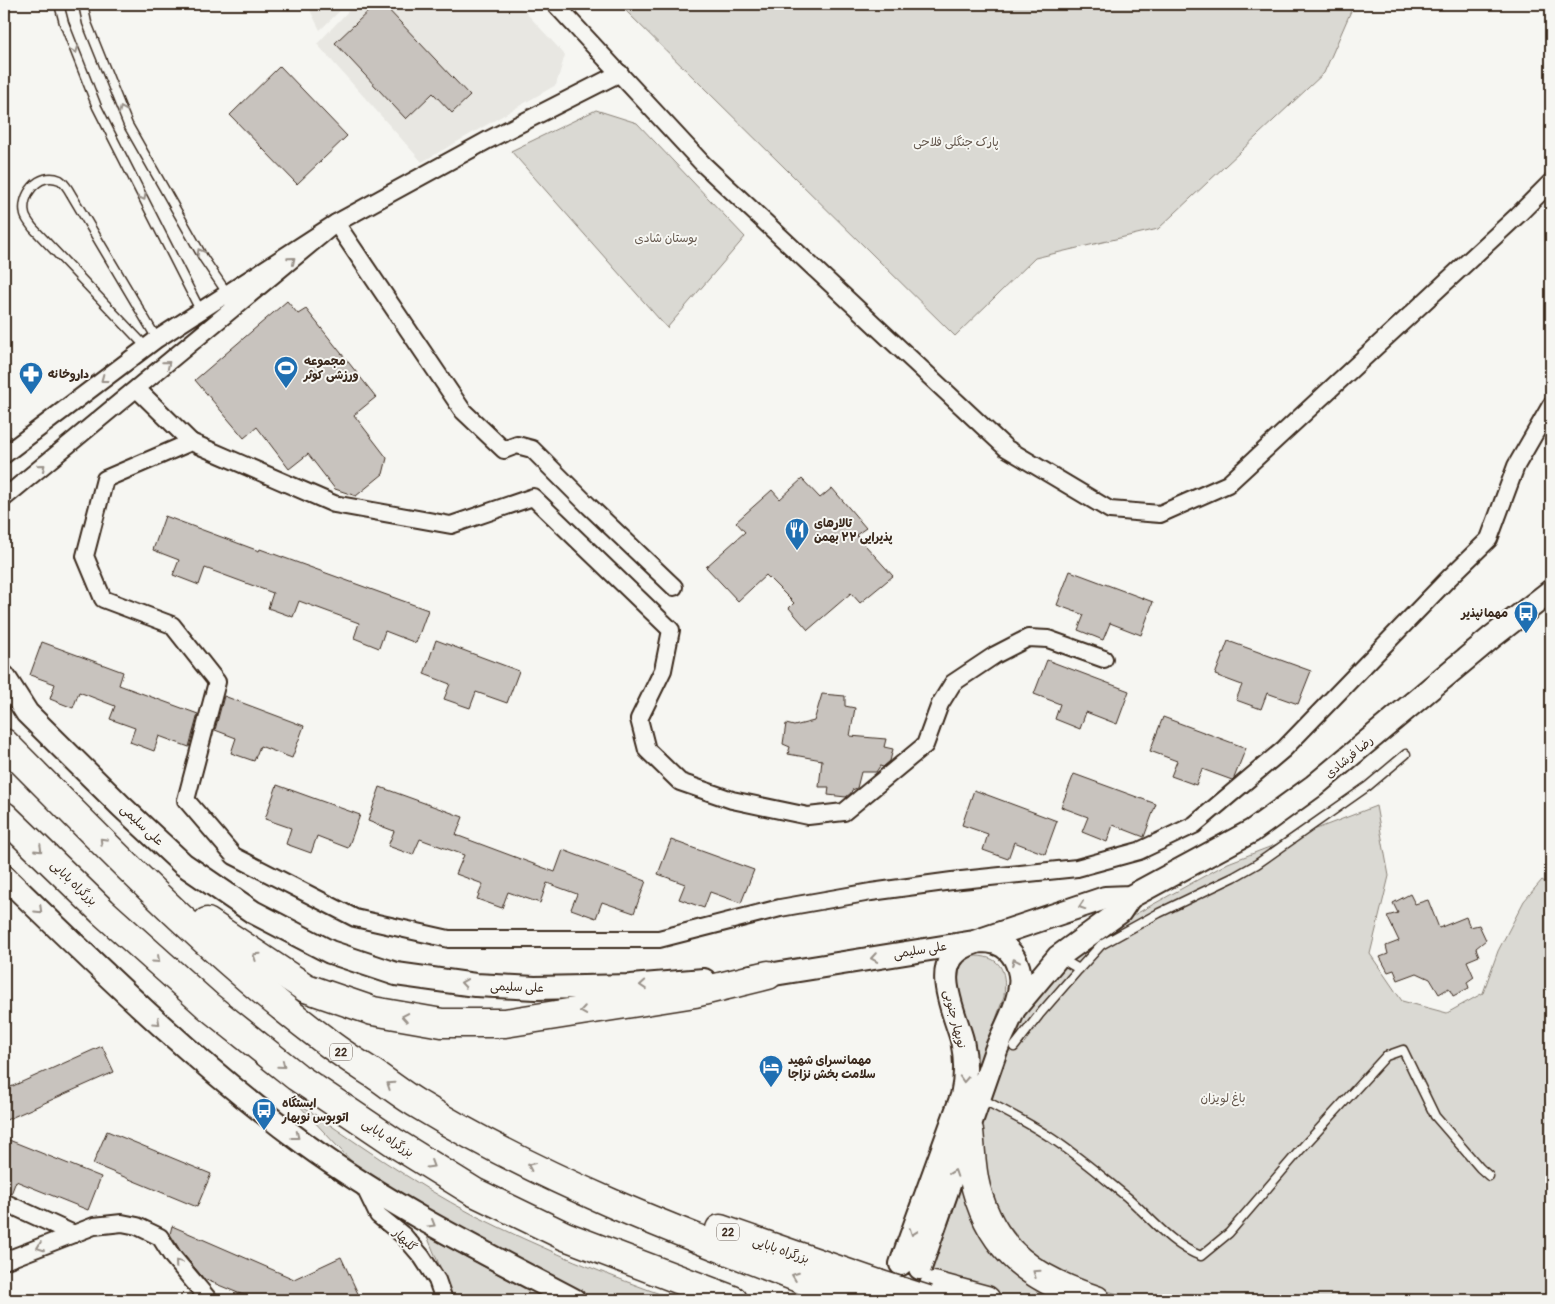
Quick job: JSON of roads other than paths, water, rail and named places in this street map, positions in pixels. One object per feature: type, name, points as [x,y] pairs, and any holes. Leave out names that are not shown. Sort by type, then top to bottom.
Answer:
[{"type":"highway","name":"بزرگراه بابایی","points":[[4,743],[137,875],[236,968],[323,1040],[420,1106],[499,1151],[575,1186],[673,1229],[856,1300]]},
{"type":"highway","name":"بزرگراه بابایی","points":[[4,816],[103,912],[208,1006],[297,1077],[395,1143],[474,1192],[565,1236],[733,1300]]},
{"type":"highway","points":[[137,875],[306,988],[374,1011],[442,1023],[505,1024],[695,993],[768,975]]},
{"type":"highway","points":[[969,1131],[976,1186],[983,1209],[991,1227],[1004,1245],[1018,1260],[1046,1280],[1073,1293],[1096,1300]]},
{"type":"highway","name":"بزرگراه بابایی","points":[[575,1186],[677,1215],[765,1244],[986,1300]]},
{"type":"main road","name":"رضا فرشادی","points":[[1130,897],[1252,831],[1314,786],[1492,637],[1551,591]]},
{"type":"main road","name":"علی سلیمی","points":[[4,677],[27,713],[183,864],[253,912],[330,952],[396,974],[475,985],[525,988],[631,986],[768,975],[974,942],[1105,898],[1130,897]]},
{"type":"main road","points":[[4,876],[122,990],[219,1077],[307,1145],[362,1182],[465,1243],[574,1300]]},
{"type":"main road","points":[[1014,1009],[1058,957],[1120,912],[1130,897]]},
{"type":"main road","points":[[907,1279],[969,1131],[996,1050],[1014,1009],[1020,985],[1018,966],[1009,950],[992,941],[974,942]]},
{"type":"main road","name":"نوبهار جنوبی","points":[[907,1279],[965,1082],[962,1040],[950,1004],[946,984],[947,967],[956,950],[974,942]]},
{"type":"street","points":[[555,4],[703,164],[1006,448],[1110,510],[1160,514],[1228,484],[1518,215],[1551,182]]},
{"type":"street","points":[[4,455],[152,343],[336,222],[488,140],[620,73]]},
{"type":"street","points":[[4,498],[336,222]]},
{"type":"street","points":[[336,222],[463,411],[504,450],[518,445],[532,449],[674,588]]},
{"type":"street","points":[[137,389],[191,442],[334,504],[451,525],[533,497],[671,630],[663,670],[639,719],[647,750],[680,782],[732,800],[808,816],[844,812],[925,745],[940,704],[953,682],[995,655],[1028,638],[1048,639],[1104,659]]},
{"type":"street","points":[[191,442],[105,478],[86,556],[103,599],[172,626],[217,682],[186,800],[234,856],[355,918],[449,939],[659,938],[780,908],[871,892],[952,881],[1077,868],[1138,851],[1194,825],[1284,749],[1441,586],[1490,538],[1516,466],[1551,405]]},
{"type":"street","name":"گلبهار","points":[[362,1182],[378,1215],[404,1236],[422,1257],[437,1280],[444,1300]]},
{"type":"street","points":[[4,1202],[74,1234]]},
{"type":"street","points":[[4,1261],[94,1226],[122,1222],[160,1237],[172,1256],[209,1300]]},
{"type":"lane","points":[[59,4],[64,22],[97,107],[200,310]]},
{"type":"lane","points":[[83,4],[87,24],[128,125],[204,259],[226,293]]},
{"type":"lane","points":[[50,179],[60,180],[68,189],[152,343],[33,228],[25,216],[24,203],[29,189],[37,182],[50,179]]},
{"type":"lane","points":[[1014,1047],[1039,1015],[1101,945],[1159,912],[1234,877],[1257,864],[1368,786],[1406,754]]},
{"type":"lane","points":[[1058,957],[1079,969]]},
{"type":"lane","points":[[980,1098],[1048,1135],[1126,1197],[1179,1244],[1190,1252],[1201,1256],[1228,1233],[1386,1056],[1403,1050],[1434,1116],[1489,1176]]},
{"type":"place","name":"مجموعه ورزشی کوثر","points":[[286,389]]},
{"type":"place","name":"داروخانه","points":[[31,395]]},
{"type":"place","name":"تالارهای پذیرایی ۲۲ بهمن","points":[[797,551]]},
{"type":"place","name":"مهمانپذیر","points":[[1526,634]]},
{"type":"place","name":"مهمانسرای شهید سلامت بخش نزاجا","points":[[771,1088]]},
{"type":"place","name":"ایستگاه اتوبوس نوبهار","points":[[264,1131]]},
{"type":"park label","name":"پارک جنگلی فلاحی","points":[[956,142]]},
{"type":"park label","name":"بوستان شادی","points":[[666,238]]},
{"type":"park label","name":"باغ لویزان","points":[[1223,1098]]}]
